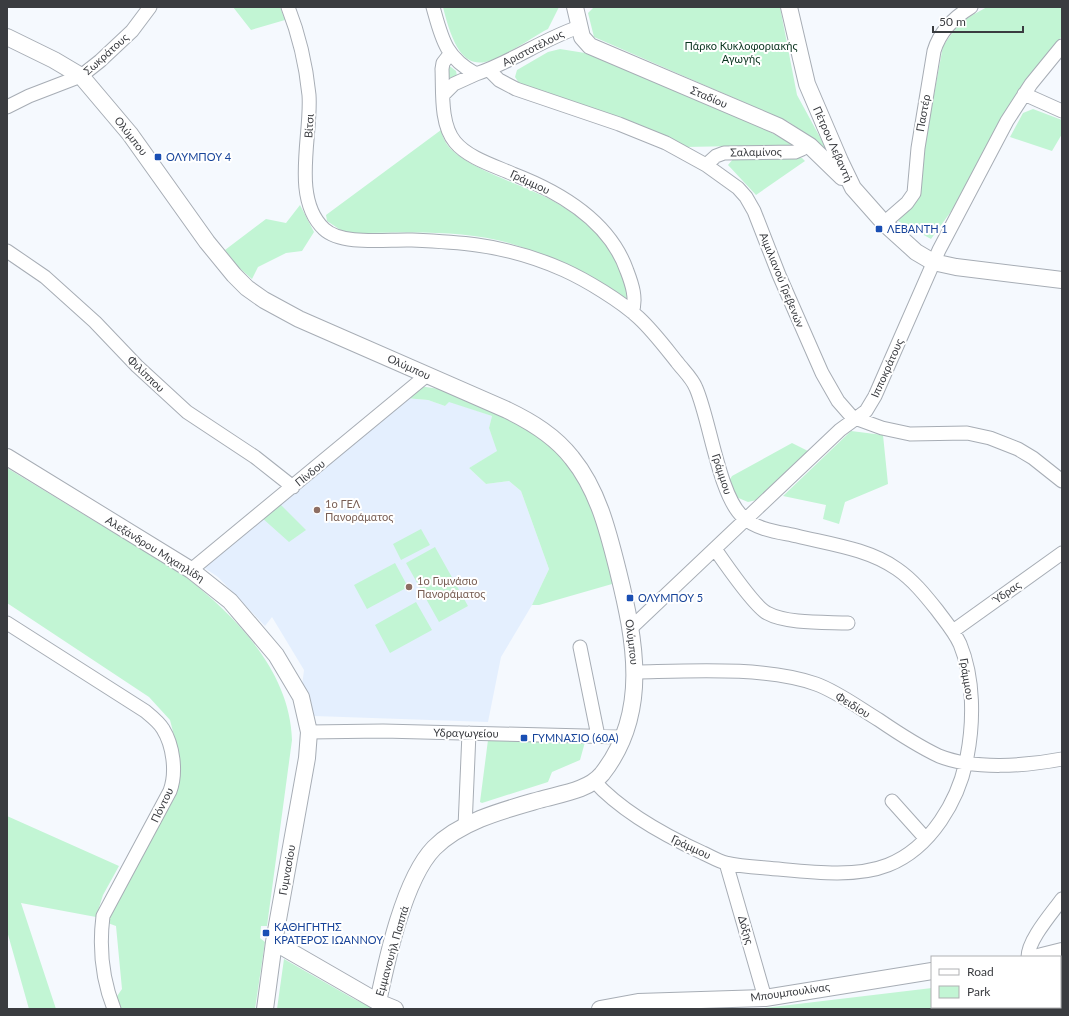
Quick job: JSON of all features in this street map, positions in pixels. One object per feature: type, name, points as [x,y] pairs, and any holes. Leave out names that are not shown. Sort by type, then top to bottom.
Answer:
[{"type":"street","name":"Σωκράτους","points":[[7,107],[29,96],[81,76],[100,61],[132,30],[150,7]]},
{"type":"street","name":"Βίτσι","points":[[288,7],[301,49],[308,92],[309,126],[305,176],[307,195],[310,206],[320,224],[326,231],[335,236]]},
{"type":"street","points":[[433,7],[444,43],[450,54],[461,65],[476,74]]},
{"type":"street","name":"Σταδίου","points":[[575,7],[583,39],[590,46],[771,123],[808,144],[853,188]]},
{"type":"street","name":"Πέτρου Λεβαντή","points":[[789,7],[807,84],[853,188],[884,222],[916,252],[933,262],[956,267],[1062,280]]},
{"type":"street","name":"Παστέρ","points":[[884,222],[907,203],[914,193],[918,148],[934,51],[940,35],[957,11],[972,7]]},
{"type":"street","name":"Αριστοτέλους","points":[[489,70],[556,35],[579,27]]},
{"type":"street","name":"Ολύμπου","points":[[7,37],[54,60],[81,76],[134,140],[216,253],[247,288],[295,317],[530,422],[556,440],[573,459],[590,487],[606,524],[631,628],[635,672],[631,705],[623,737],[611,762],[594,781]]},
{"type":"street","name":"Ιπποκράτους","points":[[631,628],[840,430],[856,420],[866,411],[875,396],[933,262],[1007,121],[1024,94],[1062,46]]},
{"type":"street","name":"Γράμμου","points":[[450,54],[442,64],[443,95],[447,125],[451,136],[458,145],[480,159],[530,181],[555,194],[584,213],[608,237],[620,255],[630,278],[634,299],[632,312]]},
{"type":"street","points":[[443,95],[454,84],[489,70]]},
{"type":"street","name":"Αιμιλιανού Γρεβενών","points":[[489,70],[499,80],[516,89],[638,131],[666,143],[706,165],[734,185],[749,201],[789,300],[822,373],[845,411],[856,420]]},
{"type":"street","points":[[1024,94],[1062,111]]},
{"type":"street","name":"Σαλαμίνος","points":[[706,165],[716,156],[724,153],[795,152],[802,150],[808,144]]},
{"type":"street","name":"Γράμμου","points":[[335,236],[352,239],[451,242],[504,250],[563,270],[632,312],[645,324],[695,384],[734,508],[746,520],[767,530],[876,557],[896,567],[911,580],[953,631],[961,647],[970,687],[971,725],[966,764],[957,789],[939,825],[926,839],[899,860],[871,870],[813,871],[726,863],[660,832],[617,803],[594,781]]},
{"type":"street","name":"Φιλίππου","points":[[7,251],[45,277],[95,322],[137,366],[187,412],[255,457],[293,487]]},
{"type":"street","name":"Πίνδου","points":[[192,570],[427,375]]},
{"type":"street","points":[[856,420],[910,434],[967,433],[990,438],[1029,455],[1048,468],[1062,481]]},
{"type":"street","name":"Aλεξάνδρου Mιχαηλίδη","points":[[7,457],[192,570],[230,601],[276,655],[301,697],[309,732]]},
{"type":"street","points":[[715,549],[765,613],[779,618],[848,623]]},
{"type":"street","name":"Ύδρας","points":[[953,631],[1062,553]]},
{"type":"street","name":"Πόντου","points":[[7,623],[145,711],[162,728],[170,745],[173,773],[170,791],[103,916],[100,939],[104,973],[114,1009]]},
{"type":"street","points":[[580,647],[598,736]]},
{"type":"street","name":"Φειδίου","points":[[635,672],[754,673],[795,677],[818,684],[842,697],[906,738],[940,756],[966,764],[1024,764],[1062,759]]},
{"type":"street","name":"Υδραγωγείου","points":[[309,732],[361,731],[623,737]]},
{"type":"street","name":"Γυμνασίου","points":[[265,1009],[274,942],[301,797],[309,732]]},
{"type":"street","points":[[465,827],[469,733]]},
{"type":"street","name":"Εμμανουήλ Παππά","points":[[378,1002],[392,943],[414,882],[434,848],[465,827],[486,817],[586,786],[594,781]]},
{"type":"street","points":[[892,801],[926,839]]},
{"type":"street","name":"Δόξης","points":[[726,863],[765,998]]},
{"type":"street","points":[[1028,956],[1034,941],[1062,899]]},
{"type":"street","points":[[274,942],[378,1002],[395,1009]]},
{"type":"street","points":[[1042,956],[1062,951]]},
{"type":"street","name":"Μπουμπουλίνας","points":[[600,1009],[638,1002],[765,998],[931,971]]},
{"type":"shaded area","name":"1ο Γυμνάσιο Πανοράματος","points":[[405,398],[428,400],[445,406],[449,401],[492,416],[489,428],[498,451],[469,468],[486,484],[509,481],[521,491],[549,569],[532,605],[501,657],[488,722],[314,716],[302,686],[304,670],[272,617],[265,626],[218,577],[200,565]]},
{"type":"green space","points":[[233,7],[280,7],[285,20],[251,30]]},
{"type":"green space","points":[[443,7],[559,7],[548,29],[493,60],[480,62],[469,60],[459,50],[451,33]]},
{"type":"green space","name":"Πάρκο Κυκλοφοριακής Αγωγής","points":[[594,7],[780,7],[797,95],[827,150],[789,122],[594,37],[588,13]]},
{"type":"green space","points":[[987,7],[1062,7],[1062,36],[1031,75],[955,206],[931,239],[898,221],[920,194],[925,143],[943,46],[960,22]]},
{"type":"green space","points":[[560,49],[585,53],[755,124],[794,145],[685,147],[519,83],[515,77],[517,70],[548,52]]},
{"type":"green space","points":[[447,64],[456,71],[457,76],[446,85]]},
{"type":"green space","points":[[1033,109],[1062,120],[1062,134],[1052,151],[1010,137],[1023,113]]},
{"type":"green space","points":[[441,130],[447,144],[459,156],[484,170],[542,195],[567,209],[587,224],[609,248],[620,268],[629,297],[622,301],[547,258],[515,245],[492,239],[446,233],[352,233],[342,231],[327,221],[326,215]]},
{"type":"green space","points":[[734,158],[802,158],[805,161],[756,195],[728,165]]},
{"type":"green space","points":[[300,205],[314,232],[302,251],[286,253],[258,267],[252,279],[237,266],[225,250],[266,219],[286,223]]},
{"type":"green space","points":[[419,386],[446,390],[497,411],[557,448],[591,492],[619,582],[539,605],[532,605],[549,569],[521,491],[509,481],[486,484],[469,468],[497,451],[489,428],[492,416],[449,402],[445,406],[428,400],[405,398]]},
{"type":"green space","points":[[851,431],[883,435],[888,484],[845,502],[839,524],[823,519],[826,505],[783,496]]},
{"type":"green space","points":[[792,443],[808,451],[761,499],[748,502],[736,497],[729,481],[732,476]]},
{"type":"green space","points":[[7,468],[159,559],[186,577],[241,628],[271,669],[282,691],[289,715],[292,740],[267,926],[261,926],[260,938],[265,942],[255,1009],[120,1009],[115,999],[122,989],[116,926],[105,922],[175,797],[178,788],[179,755],[170,720],[149,697],[7,603]]},
{"type":"green space","points":[[279,503],[306,530],[289,542],[261,517]]},
{"type":"green space","points":[[421,529],[430,545],[401,560],[393,544]]},
{"type":"green space","points":[[435,547],[468,606],[439,622],[406,563]]},
{"type":"green space","points":[[395,563],[408,587],[367,609],[354,585]]},
{"type":"green space","points":[[416,602],[432,630],[390,653],[375,625]]},
{"type":"green space","points":[[488,740],[585,742],[580,760],[552,772],[548,782],[482,803],[480,802]]},
{"type":"green space","points":[[7,816],[119,866],[103,895],[96,917],[21,903],[56,1009],[29,1009],[7,931]]},
{"type":"green space","points":[[284,959],[354,999],[376,1009],[277,1009]]},
{"type":"green space","points":[[1062,975],[1062,1009],[680,1009],[764,1008],[931,988],[931,1008],[1061,1008]]},
{"type":"place","name":"ΟΛΥΜΠΟΥ 4","points":[[158,157]]},
{"type":"place","name":"ΛΕΒΑΝΤΗ 1","points":[[879,229]]},
{"type":"place","name":"1ο ΓΕΛ Πανοράματος","points":[[317,510]]},
{"type":"place","name":"1ο Γυμνάσιο Πανοράματος","points":[[409,587]]},
{"type":"place","name":"ΟΛΥΜΠΟΥ 5","points":[[630,598]]},
{"type":"place","name":"ΓΥΜΝΑΣΙΟ (60Α)","points":[[524,738]]},
{"type":"place","name":"ΚΑΘΗΓΗΤΗΣ ΚΡΑΤΕΡΟΣ ΙΩΑΝΝΟΥ","points":[[266,933]]}]
